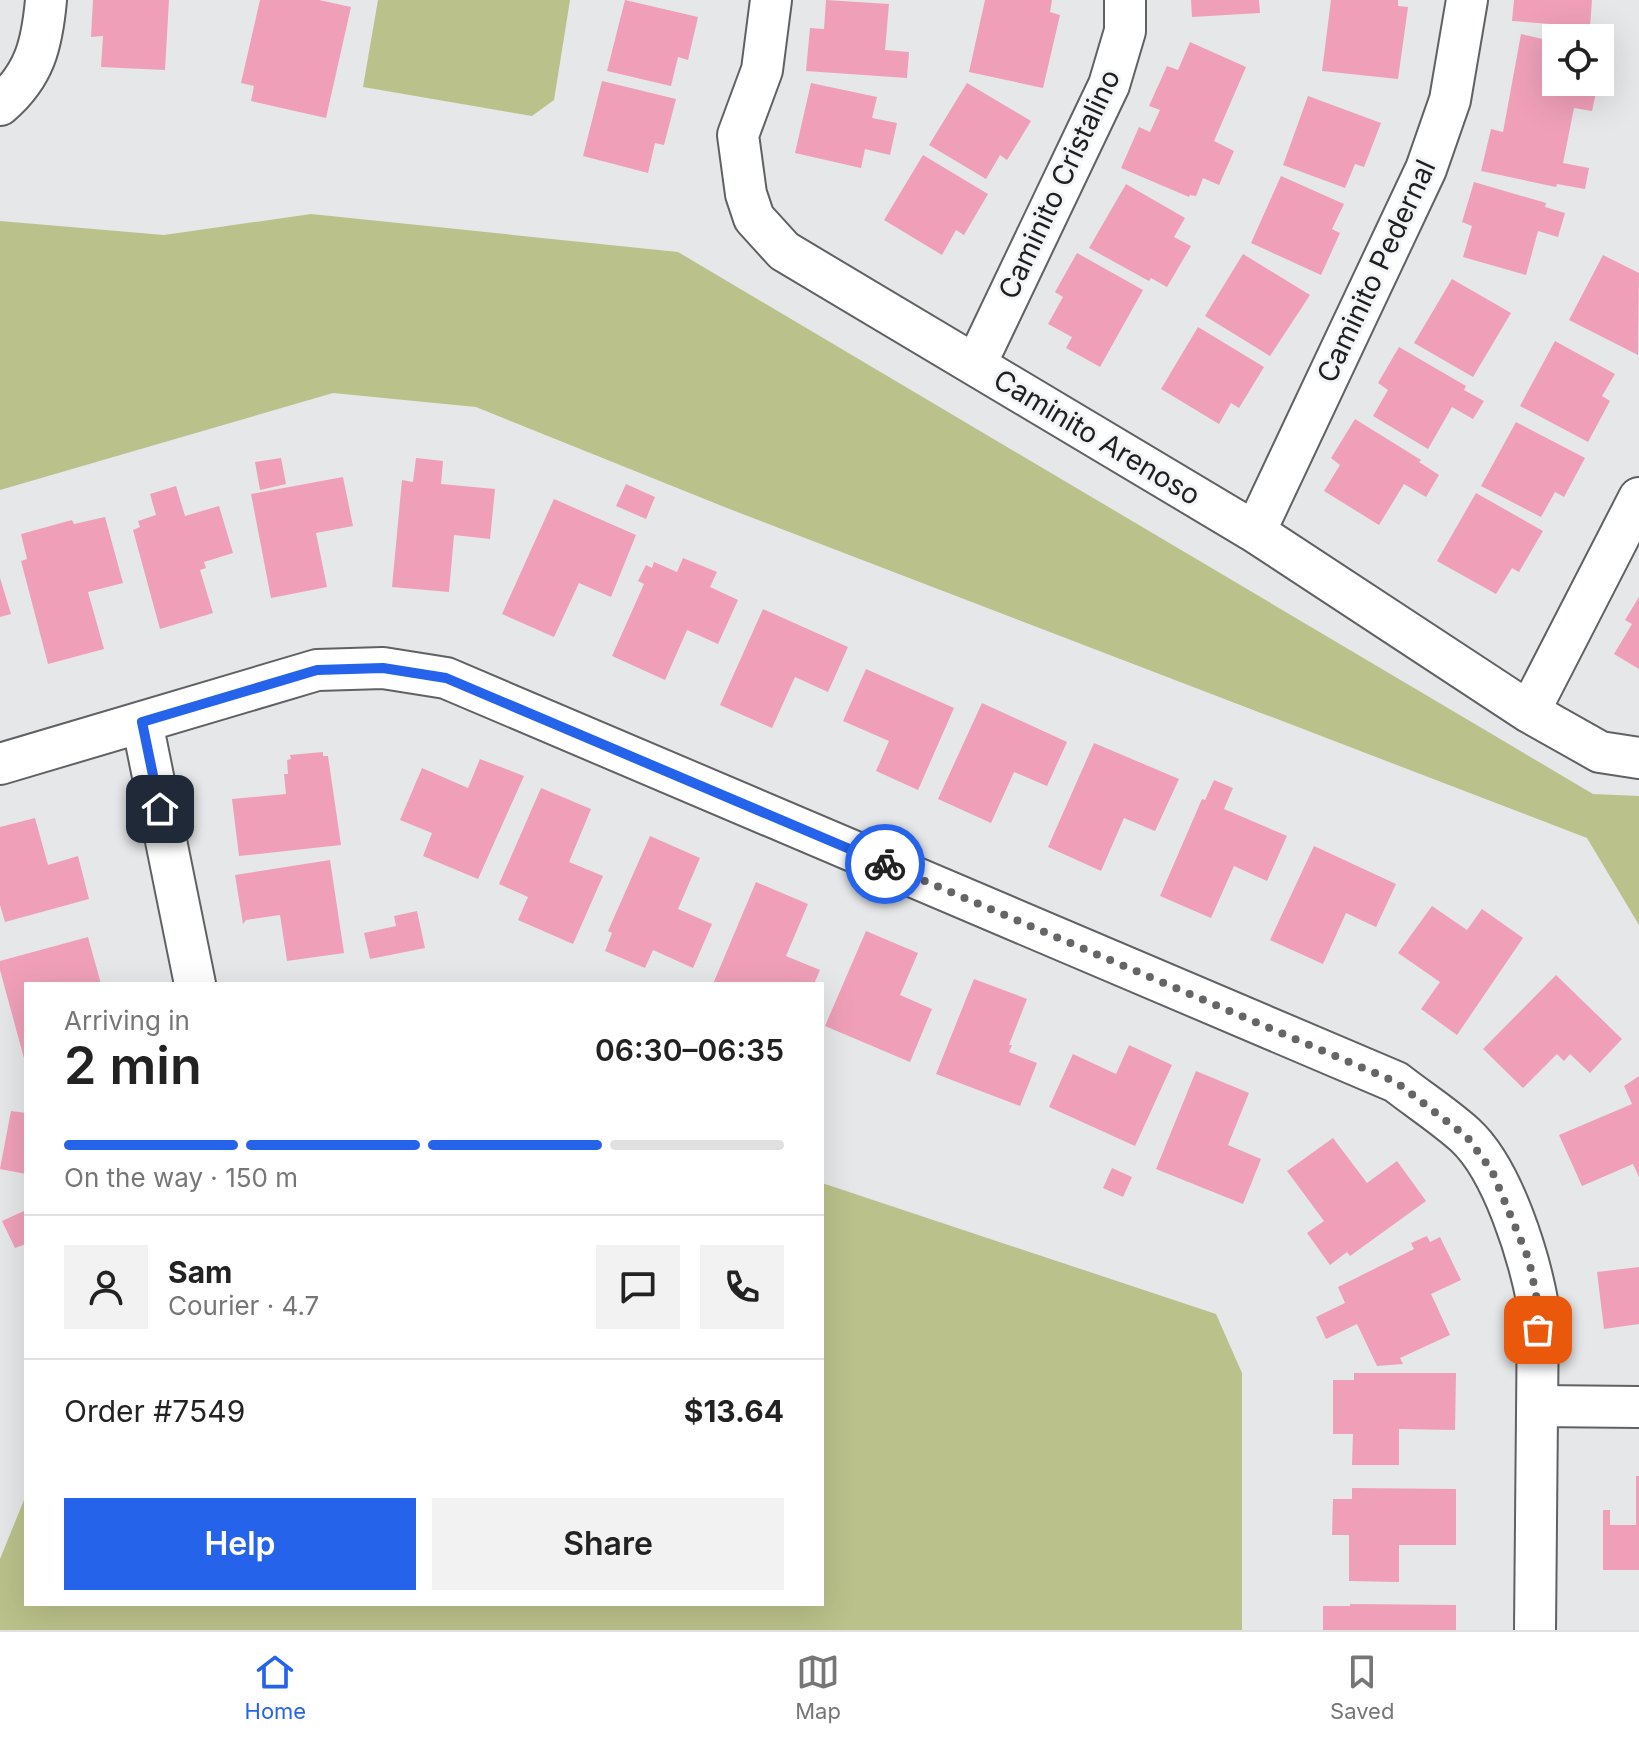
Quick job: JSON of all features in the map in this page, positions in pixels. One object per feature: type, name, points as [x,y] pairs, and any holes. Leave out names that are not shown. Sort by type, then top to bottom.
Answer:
[{"type":"street","points":[[0,105],[17,90],[42,43],[46,0]]},
{"type":"street","name":"Caminito Arenoso","points":[[771,0],[762,70],[738,135],[746,194],[754,218],[784,251],[1255,532],[1529,712],[1600,752],[1639,758]]},
{"type":"street","name":"Caminito Cristalino","points":[[976,364],[1109,85],[1125,31],[1125,0]]},
{"type":"street","name":"Caminito Pedernal","points":[[1255,532],[1426,169],[1450,100],[1467,0]]},
{"type":"street","points":[[1529,712],[1639,498]]},
{"type":"street","points":[[0,764],[317,670],[383,668],[446,678],[1396,1082],[1467,1137],[1492,1171],[1529,1260],[1538,1305],[1535,1630]]},
{"type":"street","points":[[142,722],[195,982]]},
{"type":"street","points":[[1538,1406],[1639,1407]]},
{"type":"green space","points":[[378,0],[570,0],[554,100],[532,116],[363,87]]},
{"type":"green space","points":[[311,214],[678,252],[1593,794],[1639,796],[1639,925],[1587,838],[727,508],[476,407],[333,393],[0,490],[0,221],[164,235]]},
{"type":"green space","points":[[824,1184],[1216,1314],[1242,1373],[1242,1630],[0,1630],[0,1559],[24,1500],[24,1606],[824,1606]]},
{"type":"building","points":[[93,0],[169,0],[165,70],[101,67],[103,36],[91,37]]},
{"type":"building","points":[[260,0],[319,0],[351,7],[326,118],[251,101],[254,86],[241,83]]},
{"type":"building","points":[[625,0],[698,17],[688,60],[678,57],[671,86],[607,71]]},
{"type":"building","points":[[826,0],[889,4],[885,50],[909,52],[907,78],[806,71],[810,28],[824,29]]},
{"type":"building","points":[[985,0],[1052,0],[1050,12],[1060,15],[1043,88],[969,72]]},
{"type":"building","points":[[1191,0],[1259,0],[1260,13],[1192,17]]},
{"type":"building","points":[[1331,0],[1398,0],[1398,6],[1408,7],[1398,79],[1322,71]]},
{"type":"building","points":[[1514,0],[1592,0],[1590,24],[1512,21]]},
{"type":"building","points":[[1521,34],[1542,39],[1542,96],[1595,96],[1592,111],[1574,108],[1563,163],[1589,168],[1585,189],[1557,184],[1556,187],[1481,171],[1491,129],[1503,132]]},
{"type":"building","points":[[1190,42],[1246,67],[1214,141],[1234,151],[1219,185],[1203,178],[1196,196],[1189,197],[1121,168],[1139,127],[1150,132],[1160,110],[1149,106],[1167,66],[1178,70]]},
{"type":"building","points":[[602,81],[676,99],[664,145],[655,143],[648,173],[583,156]]},
{"type":"building","points":[[811,83],[877,97],[872,118],[897,123],[890,155],[865,149],[861,168],[795,153]]},
{"type":"building","points":[[967,83],[1031,121],[1007,160],[1000,155],[986,179],[929,145]]},
{"type":"building","points":[[1308,96],[1381,123],[1364,167],[1355,164],[1345,188],[1283,165]]},
{"type":"building","points":[[923,155],[988,194],[964,235],[956,230],[942,255],[884,220]]},
{"type":"building","points":[[1281,176],[1344,204],[1332,229],[1340,233],[1321,275],[1251,243]]},
{"type":"building","points":[[1474,182],[1546,203],[1545,207],[1565,213],[1558,237],[1538,231],[1526,275],[1463,257],[1472,226],[1462,222]]},
{"type":"building","points":[[1126,184],[1185,218],[1174,237],[1191,246],[1167,287],[1151,278],[1149,281],[1089,248]]},
{"type":"building","points":[[1077,253],[1143,290],[1100,367],[1066,348],[1072,337],[1048,324],[1063,297],[1055,292]]},
{"type":"building","points":[[1243,254],[1310,295],[1270,356],[1205,316]]},
{"type":"building","points":[[1603,255],[1639,273],[1638,355],[1569,320]]},
{"type":"building","points":[[1452,279],[1511,313],[1473,377],[1414,343]]},
{"type":"building","points":[[1198,327],[1264,367],[1239,408],[1231,403],[1219,424],[1161,389]]},
{"type":"building","points":[[1555,341],[1615,374],[1602,396],[1610,401],[1588,442],[1520,406]]},
{"type":"building","points":[[1399,347],[1466,386],[1464,390],[1484,401],[1473,419],[1452,407],[1428,449],[1373,416],[1388,390],[1378,383]]},
{"type":"building","points":[[1355,419],[1421,460],[1419,462],[1439,475],[1426,497],[1404,484],[1379,525],[1324,491],[1340,465],[1331,458]]},
{"type":"building","points":[[1516,422],[1585,458],[1564,497],[1555,492],[1541,517],[1481,486]]},
{"type":"building","points":[[281,458],[286,484],[260,490],[255,462]]},
{"type":"building","points":[[416,458],[443,461],[441,484],[495,489],[490,539],[454,535],[449,592],[392,587],[402,480],[413,482]]},
{"type":"building","points":[[343,477],[353,526],[316,533],[327,587],[271,598],[251,494]]},
{"type":"building","points":[[626,484],[655,497],[646,519],[616,506]]},
{"type":"building","points":[[176,486],[185,516],[219,506],[233,553],[204,562],[206,568],[200,570],[213,613],[160,629],[133,530],[140,527],[138,521],[156,515],[150,494]]},
{"type":"building","points":[[1476,493],[1543,531],[1519,572],[1512,568],[1496,594],[1437,561]]},
{"type":"building","points":[[554,499],[636,535],[611,597],[579,583],[554,637],[502,614]]},
{"type":"building","points":[[105,517],[123,583],[88,592],[104,649],[48,664],[21,561],[27,559],[21,534],[72,520],[74,524]]},
{"type":"building","points":[[683,558],[717,572],[710,587],[738,600],[718,644],[687,630],[665,680],[612,656],[644,584],[638,581],[646,565],[652,568],[654,562],[677,572]]},
{"type":"building","points":[[0,578],[11,614],[0,617]]},
{"type":"building","points":[[1639,597],[1639,669],[1614,654],[1632,624],[1625,620]]},
{"type":"building","points":[[763,609],[848,647],[828,692],[795,677],[772,728],[720,705]]},
{"type":"building","points":[[866,669],[954,708],[918,790],[876,771],[889,741],[843,721]]},
{"type":"building","points":[[982,703],[1067,742],[1047,786],[1014,772],[991,823],[938,799]]},
{"type":"building","points":[[1094,743],[1179,779],[1155,831],[1124,818],[1101,871],[1048,847]]},
{"type":"building","points":[[323,752],[323,756],[328,756],[341,845],[239,856],[232,799],[286,794],[284,774],[288,774],[287,760],[291,759],[290,755]]},
{"type":"building","points":[[480,759],[524,776],[478,879],[423,856],[432,833],[400,820],[422,768],[468,788]]},
{"type":"building","points":[[1214,780],[1233,788],[1224,809],[1287,836],[1267,881],[1234,866],[1211,918],[1160,896],[1202,799],[1205,800]]},
{"type":"building","points":[[541,788],[591,809],[569,862],[603,876],[573,944],[518,920],[528,897],[499,884]]},
{"type":"building","points":[[35,818],[48,865],[78,856],[89,899],[5,922],[0,905],[0,827]]},
{"type":"building","points":[[650,836],[700,858],[678,909],[712,924],[693,968],[653,950],[645,968],[605,951],[612,933],[608,931]]},
{"type":"building","points":[[1314,846],[1396,884],[1376,927],[1346,913],[1323,964],[1270,940]]},
{"type":"building","points":[[330,860],[344,953],[287,961],[280,915],[246,920],[243,924],[235,875]]},
{"type":"building","points":[[756,882],[808,904],[786,956],[820,970],[815,982],[714,982]]},
{"type":"building","points":[[1432,906],[1467,930],[1482,909],[1523,938],[1457,1035],[1421,1009],[1440,982],[1398,953]]},
{"type":"building","points":[[417,911],[425,948],[370,959],[364,933],[396,926],[394,916]]},
{"type":"building","points":[[866,931],[918,953],[900,995],[932,1009],[910,1062],[825,1026]]},
{"type":"building","points":[[88,937],[100,982],[24,982],[24,1058],[0,961]]},
{"type":"building","points":[[1556,975],[1622,1039],[1590,1073],[1570,1054],[1564,1061],[1557,1054],[1523,1088],[1483,1049]]},
{"type":"building","points":[[974,979],[1027,999],[1009,1045],[1012,1045],[1009,1052],[1037,1063],[1020,1106],[936,1074]]},
{"type":"building","points":[[1129,1045],[1172,1065],[1135,1146],[1049,1107],[1073,1054],[1116,1074]]},
{"type":"building","points":[[1196,1071],[1249,1093],[1228,1145],[1261,1159],[1243,1204],[1156,1169]]},
{"type":"building","points":[[1639,1076],[1639,1177],[1633,1164],[1582,1186],[1559,1135],[1632,1104],[1624,1086]]},
{"type":"building","points":[[11,1111],[24,1113],[24,1174],[0,1169]]},
{"type":"building","points":[[1333,1138],[1367,1183],[1397,1161],[1426,1201],[1350,1256],[1347,1252],[1330,1265],[1307,1233],[1324,1221],[1287,1171]]},
{"type":"building","points":[[1112,1168],[1132,1177],[1123,1197],[1103,1188]]},
{"type":"building","points":[[24,1211],[24,1245],[15,1248],[2,1221]]},
{"type":"building","points":[[1427,1236],[1430,1242],[1440,1237],[1461,1280],[1431,1294],[1450,1335],[1400,1358],[1403,1364],[1377,1366],[1357,1324],[1326,1339],[1316,1317],[1345,1303],[1338,1287],[1414,1249],[1411,1243]]},
{"type":"building","points":[[1639,1267],[1639,1324],[1604,1329],[1597,1272]]},
{"type":"building","points":[[1354,1373],[1456,1373],[1455,1430],[1399,1429],[1399,1465],[1352,1465],[1353,1434],[1333,1434],[1333,1380],[1354,1380]]},
{"type":"building","points":[[1636,1476],[1639,1476],[1639,1570],[1603,1570],[1603,1510],[1610,1510],[1610,1525],[1636,1525]]},
{"type":"building","points":[[1352,1488],[1456,1489],[1456,1545],[1399,1545],[1399,1582],[1349,1581],[1349,1535],[1332,1535],[1333,1499],[1352,1499]]},
{"type":"building","points":[[1456,1605],[1456,1630],[1323,1630],[1323,1606]]},
{"type":"way so far","points":[[885,864],[1396,1082],[1467,1137],[1492,1171],[1529,1260],[1538,1305],[1538,1330]]},
{"type":"route","points":[[160,809],[142,722],[317,670],[383,668],[446,678],[885,864]]}]
